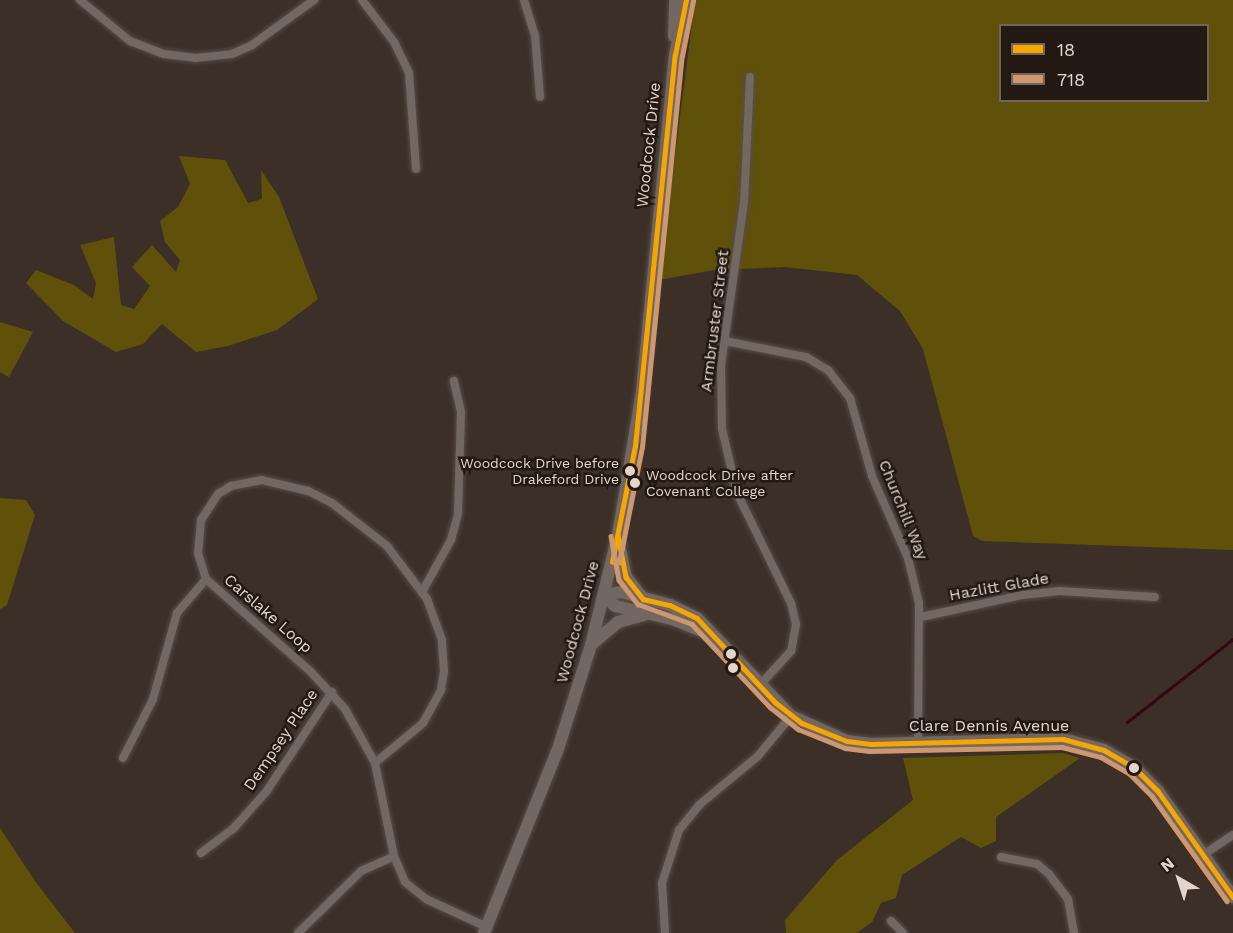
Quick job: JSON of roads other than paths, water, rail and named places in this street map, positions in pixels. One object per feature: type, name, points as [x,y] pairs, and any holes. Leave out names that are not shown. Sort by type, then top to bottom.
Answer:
[{"type":"main road","name":"Woodcock Drive","points":[[675,0],[675,55]]},
{"type":"main road","name":"Woodcock Drive","points":[[485,930],[554,759],[591,645],[618,535],[632,469],[675,55],[686,0]]},
{"type":"main road","points":[[618,535],[626,577],[643,599]]},
{"type":"main road","name":"Clare Dennis Avenue","points":[[604,595],[621,592],[670,605],[697,618],[791,716],[847,741],[1063,739],[1104,750],[1131,765],[1150,782],[1233,897]]},
{"type":"main road","name":"Clare Dennis Avenue","points":[[604,595],[615,606],[651,613],[714,636]]},
{"type":"main road","points":[[591,645],[618,622],[651,613]]},
{"type":"street","points":[[80,0],[108,27],[135,43],[164,54],[195,58],[232,54],[252,45],[314,0]]},
{"type":"street","points":[[363,0],[394,42],[409,73],[416,170]]},
{"type":"street","points":[[524,0],[535,35],[540,97]]},
{"type":"street","name":"Armbruster Street","points":[[750,77],[743,212],[725,341],[720,397],[728,461],[749,524],[790,603],[796,624],[791,651],[760,685]]},
{"type":"street","name":"Churchill Way","points":[[725,341],[806,357],[841,383],[853,406],[872,476],[908,558],[921,617],[918,742]]},
{"type":"street","points":[[422,592],[451,540],[458,513],[461,412],[454,381]]},
{"type":"street","name":"Carslake Loop","points":[[375,763],[423,723],[441,690],[442,640],[422,592],[387,546],[355,518],[308,492],[262,480],[231,486],[208,506],[197,536],[206,579],[332,692],[356,726],[375,763],[398,869],[415,892],[485,930]]},
{"type":"street","points":[[123,758],[153,699],[177,613],[206,579]]},
{"type":"street","name":"Hazlitt Glade","points":[[921,617],[1032,594],[1090,592],[1155,597]]},
{"type":"street","name":"Dempsey Place","points":[[201,853],[233,829],[266,792],[332,692]]},
{"type":"street","points":[[665,933],[662,883],[679,830],[699,805],[763,751],[791,716]]},
{"type":"street","points":[[1203,855],[1233,835]]},
{"type":"street","points":[[298,933],[361,871],[394,856]]},
{"type":"street","points":[[1001,857],[1037,864],[1049,874],[1068,899],[1074,933]]},
{"type":"street","points":[[891,921],[903,933]]},
{"type":"waterway","points":[[1127,722],[1233,639]]},
{"type":"place","name":"Woodcock Drive before Drakeford Drive","points":[[630,471]]},
{"type":"place","name":"Woodcock Drive after Covenant College","points":[[635,483]]}]
